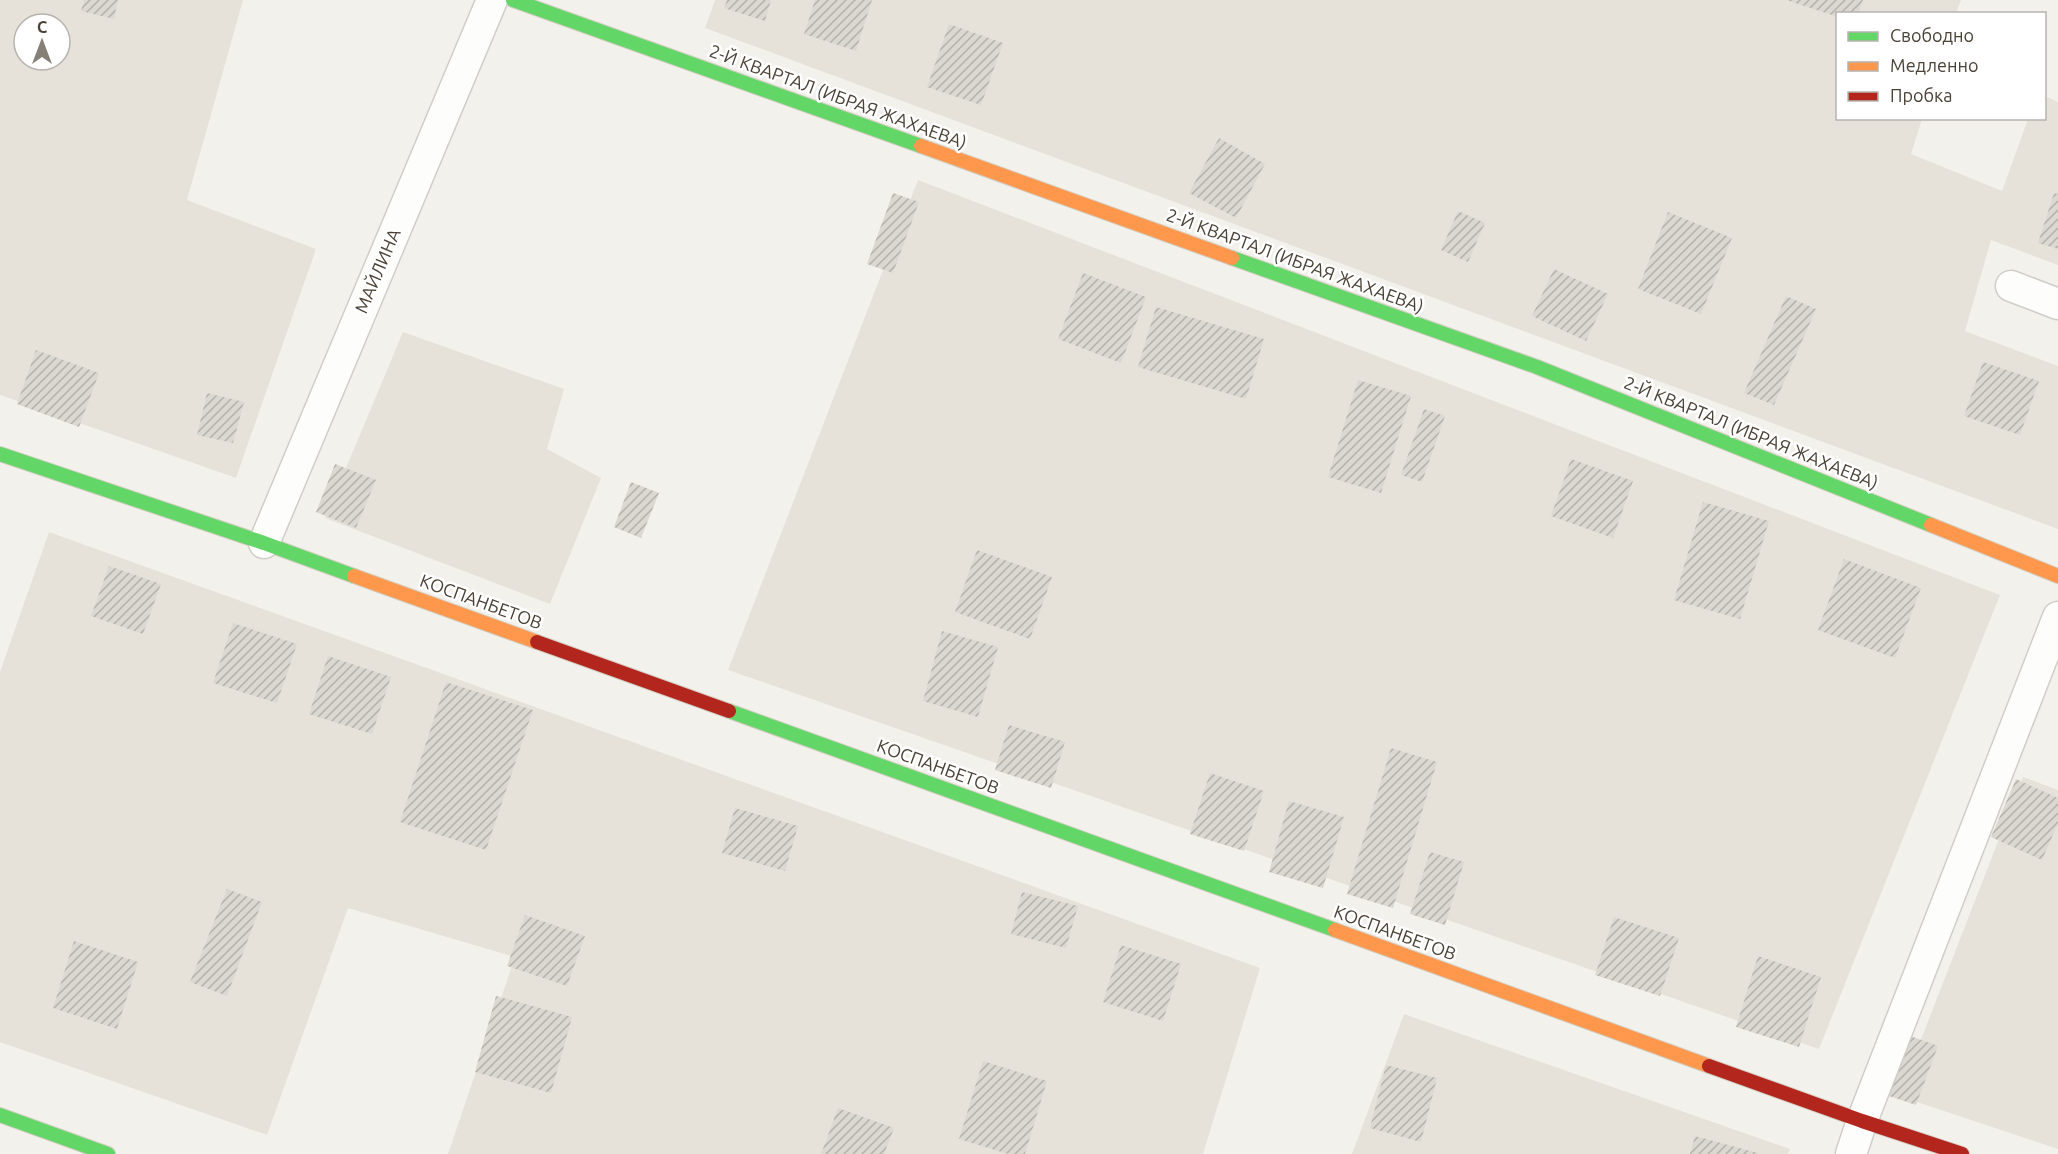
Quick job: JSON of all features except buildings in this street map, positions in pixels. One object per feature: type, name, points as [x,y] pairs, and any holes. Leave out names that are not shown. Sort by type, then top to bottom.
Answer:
[{"type":"street","name":"МАЙЛИНА","points":[[264,543],[492,0]]},
{"type":"street","name":"2-Й КВАРТАЛ (ИБРАЯ ЖАХАЕВА)","points":[[513,0],[1537,367],[2058,576]]},
{"type":"street","points":[[2011,286],[2058,304]]},
{"type":"street","name":"КОСПАНБЕТОВ","points":[[0,454],[264,543],[1862,1121],[1962,1154]]},
{"type":"street","points":[[1851,1154],[2058,617]]},
{"type":"street","points":[[0,1115],[108,1154]]},
{"type":"shaded area","points":[[0,0],[243,0],[187,200],[316,249],[236,478],[0,395]]},
{"type":"shaded area","points":[[715,0],[1961,0],[1956,12],[1836,12],[1836,120],[1922,120],[1911,154],[2002,191],[2028,120],[2046,120],[2046,96],[2058,102],[2058,265],[1991,240],[1965,331],[2058,366],[2058,529],[705,28]]},
{"type":"shaded area","points":[[918,180],[2000,595],[1819,1049],[728,670]]},
{"type":"shaded area","points":[[403,332],[564,389],[547,449],[601,478],[550,604],[325,518]]},
{"type":"shaded area","points":[[49,532],[1260,968],[1203,1154],[448,1154],[515,957],[348,908],[267,1135],[0,1042],[0,672]]},
{"type":"shaded area","points":[[2023,777],[2058,790],[2058,1149],[1899,1096]]},
{"type":"shaded area","points":[[1404,1014],[1790,1149],[1788,1154],[1352,1154]]},
{"type":"traffic: fast","points":[[513,0],[921,146]]},
{"type":"traffic: fast","points":[[1232,258],[1537,367],[1931,525]]},
{"type":"traffic: fast","points":[[0,454],[264,543],[354,576]]},
{"type":"traffic: fast","points":[[729,711],[1335,930]]},
{"type":"traffic: fast","points":[[0,1115],[108,1154]]},
{"type":"traffic: slow","points":[[921,146],[1232,258]]},
{"type":"traffic: slow","points":[[1931,525],[2058,576]]},
{"type":"traffic: slow","points":[[354,576],[537,642]]},
{"type":"traffic: slow","points":[[1335,930],[1709,1066]]},
{"type":"traffic: jam","points":[[537,642],[729,711]]},
{"type":"traffic: jam","points":[[1709,1066],[1962,1154]]}]
